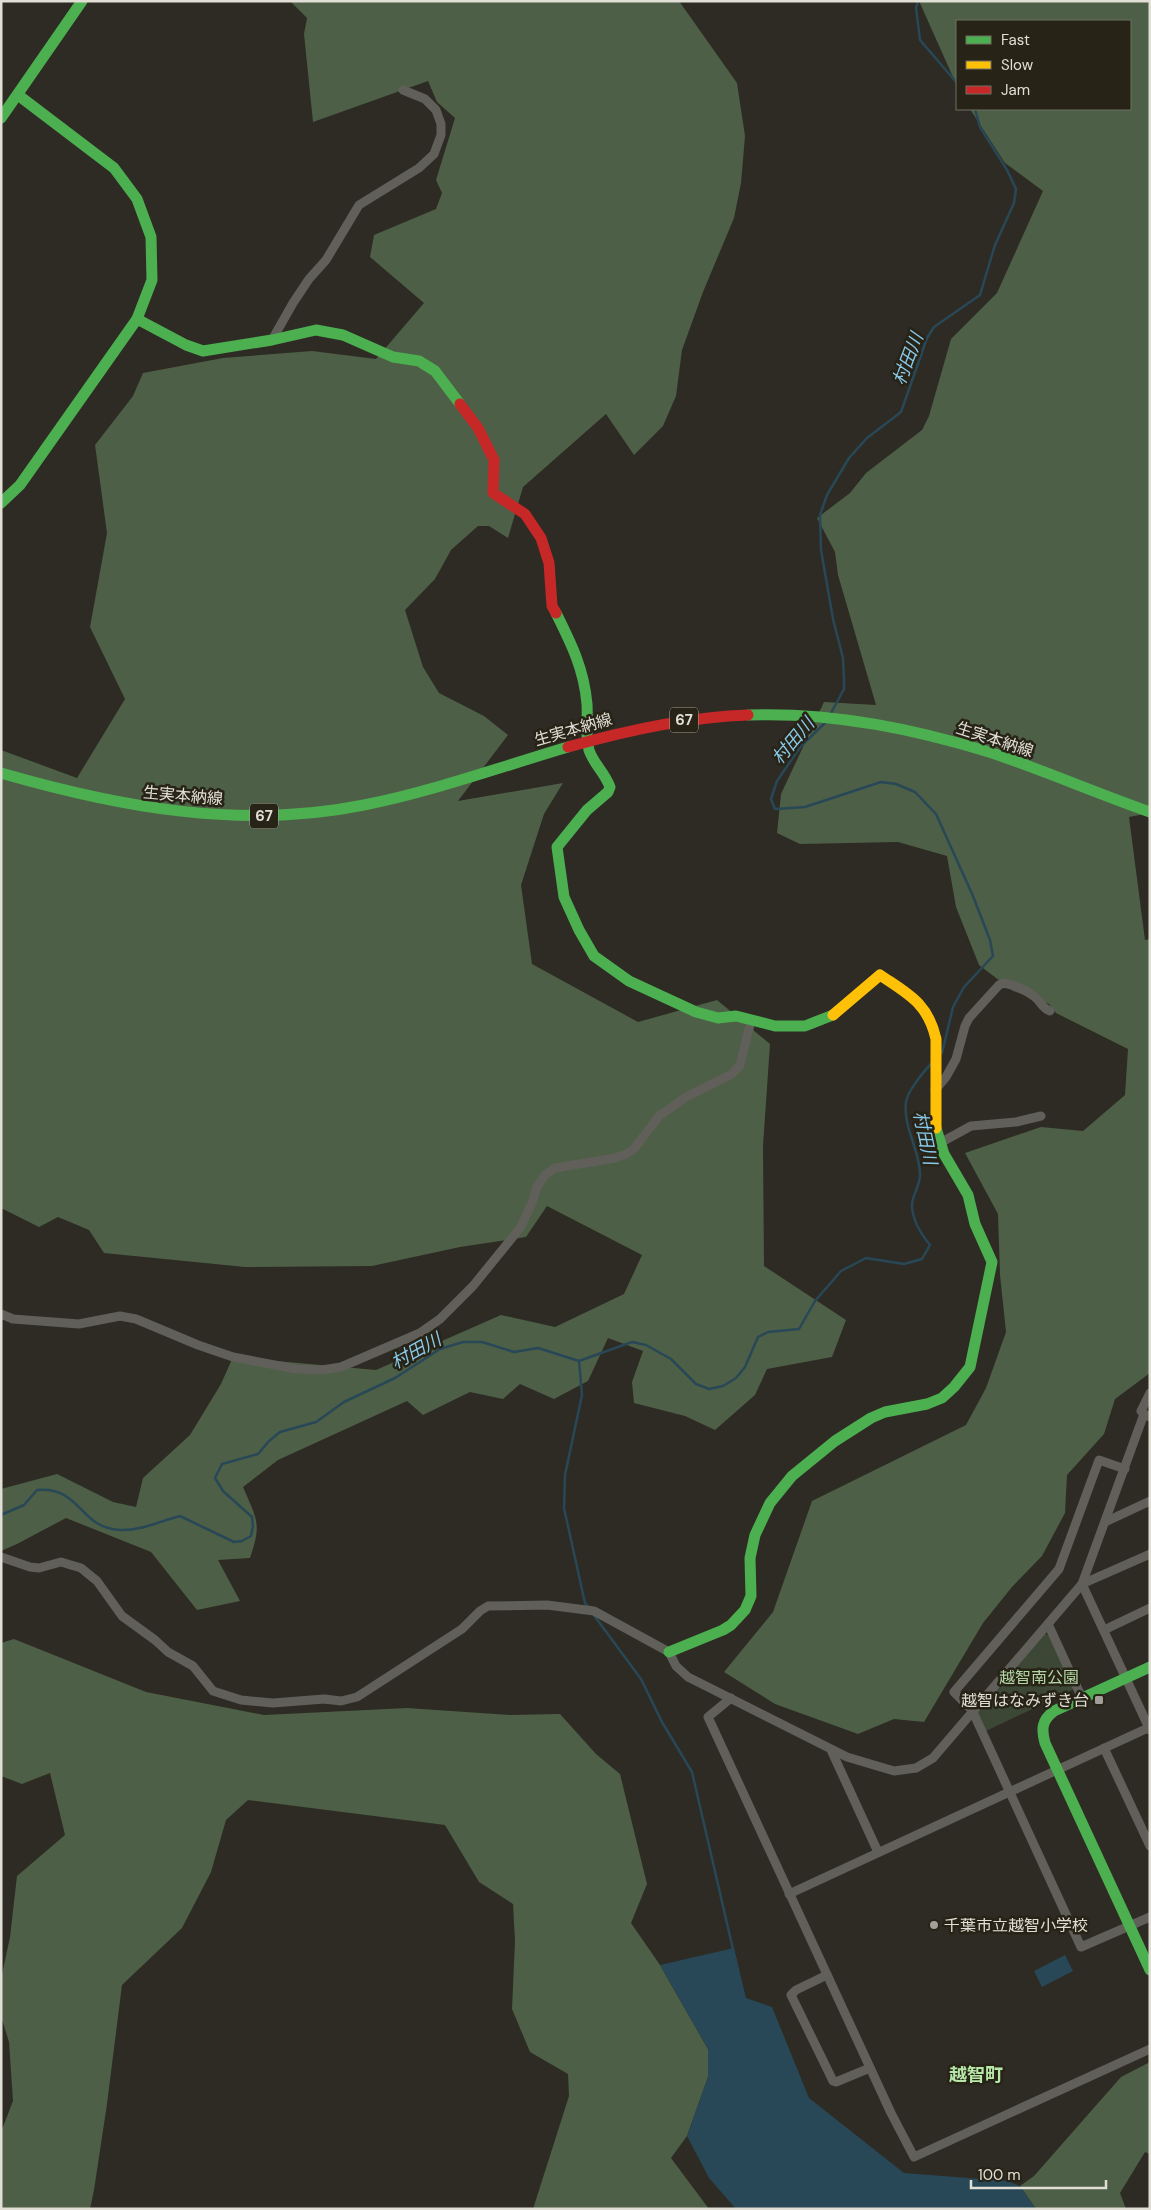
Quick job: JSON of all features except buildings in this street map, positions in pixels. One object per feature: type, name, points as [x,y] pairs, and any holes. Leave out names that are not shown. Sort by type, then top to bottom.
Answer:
[{"type":"street","points":[[1,118],[82,1]]},
{"type":"street","points":[[272,340],[293,303],[309,279],[326,260],[359,205],[419,168],[434,154],[441,135],[441,124],[436,110],[425,98],[402,90]]},
{"type":"street","points":[[1,503],[20,485],[138,319],[152,280],[151,237],[137,199],[114,168],[18,95]]},
{"type":"street","points":[[138,319],[186,346],[203,351],[272,340],[316,330],[343,336],[393,357],[418,361],[435,371],[478,428],[494,460],[493,493],[525,514],[545,547],[549,563],[552,606],[576,652],[582,674],[587,704],[587,740],[590,753],[606,775],[610,787],[608,792],[587,810],[557,847],[564,897],[578,930],[594,956],[629,981],[696,1012],[718,1018],[736,1016],[775,1026],[805,1026],[837,1013],[880,975],[910,996],[927,1012],[933,1028],[936,1055],[935,1125],[940,1143],[952,1170],[968,1195],[976,1226],[990,1252],[992,1262],[969,1371],[944,1397],[932,1404],[883,1413],[866,1421],[844,1435],[794,1475],[778,1490],[764,1514],[752,1545],[750,1561],[753,1596],[750,1605],[738,1620],[715,1635],[697,1642],[680,1645],[668,1652]]},
{"type":"street","name":"生実本納線","points":[[1,773],[124,805],[170,812],[241,816],[300,814],[372,804],[451,784],[598,738],[684,720],[721,716],[763,716],[848,720],[919,733],[990,753],[1150,812]]},
{"type":"street","points":[[935,1087],[946,1077],[956,1059],[965,1026],[998,985],[1004,982],[1017,987],[1035,997],[1044,1009],[1050,1011]]},
{"type":"street","points":[[1,1314],[13,1318],[79,1324],[120,1316],[136,1319],[232,1357],[296,1369],[322,1370],[341,1367],[420,1333],[451,1308],[473,1286],[520,1228],[532,1203],[537,1187],[545,1175],[555,1168],[615,1158],[626,1154],[634,1149],[659,1116],[686,1097],[732,1074],[740,1065],[752,1021]]},
{"type":"street","points":[[940,1143],[971,1126],[1016,1122],[1041,1116]]},
{"type":"street","points":[[1,1557],[30,1568],[39,1568],[60,1562],[81,1568],[97,1581],[122,1616],[168,1652],[193,1666],[213,1691],[241,1700],[273,1703],[324,1699],[341,1701],[358,1697],[462,1629],[480,1611],[488,1606],[547,1605],[584,1608],[594,1611],[668,1652],[676,1666],[688,1677],[832,1752],[894,1771],[916,1768],[933,1758],[972,1710],[1082,1584],[1124,1469],[1147,1416],[1141,1411],[1150,1394]]},
{"type":"street","points":[[1124,1469],[1099,1460],[1059,1569],[954,1692],[972,1710],[1081,1947],[1150,1916]]},
{"type":"street","points":[[1105,1522],[1150,1501]]},
{"type":"street","points":[[1082,1584],[1150,1554]]},
{"type":"street","points":[[789,1894],[1149,1728],[1082,1584]]},
{"type":"street","points":[[1104,1630],[1150,1608]]},
{"type":"street","points":[[1048,1624],[1082,1698]]},
{"type":"street","points":[[1150,1667],[1054,1711],[1044,1721],[1041,1728],[1042,1735],[1057,1770],[1150,1970]]},
{"type":"street","points":[[731,1698],[708,1717],[870,2068],[914,2157],[1150,2049]]},
{"type":"street","points":[[1104,1748],[1150,1846]]},
{"type":"street","points":[[832,1752],[878,1852]]},
{"type":"street","points":[[827,1975],[796,1990],[791,1996],[833,2081],[836,2082],[870,2068]]},
{"type":"green space","points":[[290,1],[679,1],[737,83],[745,136],[741,183],[734,218],[703,292],[682,350],[676,396],[663,426],[634,455],[606,414],[523,487],[508,538],[489,526],[478,526],[451,550],[435,579],[405,610],[423,667],[439,693],[484,716],[508,735],[458,801],[563,783],[544,814],[521,885],[532,964],[638,1022],[717,1000],[770,1044],[763,1146],[764,1266],[846,1320],[832,1357],[767,1369],[755,1395],[715,1430],[685,1416],[634,1403],[632,1382],[643,1351],[608,1338],[588,1381],[554,1399],[520,1384],[503,1399],[470,1392],[423,1415],[407,1401],[278,1460],[243,1487],[255,1515],[257,1529],[250,1558],[218,1560],[240,1601],[197,1610],[151,1552],[66,1518],[1,1551],[1,1489],[57,1474],[113,1502],[136,1507],[143,1478],[190,1435],[221,1384],[233,1357],[376,1370],[501,1315],[555,1327],[624,1294],[642,1255],[547,1206],[526,1237],[460,1247],[372,1266],[245,1267],[104,1253],[89,1230],[58,1217],[39,1227],[1,1208],[1,750],[77,778],[125,699],[90,627],[107,533],[95,445],[133,396],[143,373],[223,358],[312,351],[376,359],[424,303],[370,257],[374,235],[436,209],[442,193],[436,180],[455,118],[437,102],[428,81],[313,122],[304,34],[307,18]]},
{"type":"green space","points":[[919,1],[1150,1],[1150,813],[1129,817],[1145,940],[1150,939],[1150,1373],[1115,1399],[1104,1434],[1067,1475],[1065,1513],[1042,1556],[1012,1587],[983,1623],[924,1722],[894,1719],[858,1734],[775,1704],[724,1672],[773,1612],[812,1501],[966,1425],[986,1388],[1006,1332],[1000,1275],[998,1214],[965,1153],[1041,1127],[1083,1131],[1125,1095],[1128,1049],[1056,1013],[1049,1004],[1013,991],[979,965],[956,907],[947,856],[898,842],[800,844],[777,833],[781,794],[824,702],[876,705],[838,575],[835,552],[817,518],[850,493],[866,473],[922,430],[929,416],[951,339],[997,293],[1043,191],[1005,163],[971,110],[1131,110],[1131,20],[956,20],[956,84]]},
{"type":"green space","name":"越智南公園","points":[[1043,1633],[1048,1635],[1074,1689],[986,1731],[978,1713],[978,1708]]},
{"type":"green space","points":[[14,1639],[146,1692],[264,1715],[407,1708],[510,1715],[560,1714],[596,1754],[620,1774],[647,1884],[631,1923],[660,1965],[708,2049],[708,2077],[687,2136],[671,2158],[709,2209],[533,2209],[569,2096],[568,2074],[530,2052],[512,2009],[515,1941],[513,1904],[479,1882],[445,1825],[248,1800],[226,1820],[211,1872],[182,1928],[122,1985],[107,2104],[90,2209],[1,2209],[1,2132],[13,2101],[9,2042],[1,2016],[1,1979],[10,1937],[17,1876],[65,1835],[50,1773],[22,1784],[1,1776],[1,1643]]},
{"type":"green space","points":[[1150,2062],[1150,2154],[1145,2152],[1120,2193],[1126,2209],[1036,2209],[1020,2186],[1034,2176],[1121,2077]]},
{"type":"water","points":[[734,1948],[746,1998],[772,2007],[809,2098],[904,2173],[1007,2181],[1020,2186],[1036,2209],[736,2209],[709,2178],[687,2136],[708,2077],[708,2049],[660,1965]]},
{"type":"water","points":[[1065,1955],[1073,1971],[1042,1987],[1034,1971]]},
{"type":"waterway","name":"村田川","points":[[918,1],[916,8],[920,40],[956,82]]},
{"type":"waterway","name":"村田川","points":[[831,713],[844,689],[844,679],[843,658],[833,619],[821,550],[820,515],[827,495],[849,458],[867,438],[901,412],[927,338],[934,327],[980,295],[995,245],[1014,203],[1016,189],[1007,170],[980,127],[975,110]]},
{"type":"waterway","name":"村田川","points":[[826,722],[801,746],[777,781],[771,799],[775,809],[805,807],[881,782],[896,784],[915,792],[936,814],[973,896],[990,940],[993,956],[964,987],[953,1007],[942,1053]]},
{"type":"waterway","name":"村田川","points":[[1,1515],[24,1505],[37,1490],[52,1490],[72,1500],[87,1515],[106,1528],[120,1530],[135,1529],[180,1516],[234,1542],[242,1541],[251,1536],[252,1517],[223,1491],[215,1478],[222,1464],[258,1454],[280,1432],[316,1422],[344,1402],[395,1378],[440,1349],[463,1342],[482,1342],[514,1352],[538,1348],[579,1361],[632,1342],[646,1345],[671,1359],[696,1384],[709,1389],[723,1386],[736,1378],[745,1367],[758,1337],[768,1332],[799,1329],[815,1301],[841,1271],[866,1258],[904,1264],[922,1259],[930,1245],[918,1227],[913,1212],[912,1203],[920,1173],[907,1121],[906,1102],[920,1076],[931,1064]]},
{"type":"waterway","points":[[579,1361],[582,1395],[565,1475],[564,1508],[585,1603],[589,1608]]},
{"type":"waterway","points":[[593,1614],[641,1679],[662,1722],[692,1772],[738,1971]]},
{"type":"traffic: fast","points":[[1,118],[82,1]]},
{"type":"traffic: fast","points":[[1,503],[20,485],[137,319],[152,280],[151,237],[137,199],[114,168],[18,95]]},
{"type":"traffic: fast","points":[[137,319],[186,345],[203,351],[272,340],[316,330],[343,335],[393,357],[419,361],[435,371],[460,404]]},
{"type":"traffic: fast","points":[[556,613],[572,646],[583,679],[587,704],[589,750],[610,787],[608,792],[587,810],[557,847],[564,897],[579,930],[594,956],[629,981],[696,1012],[718,1018],[736,1016],[775,1026],[805,1026],[833,1015]]},
{"type":"traffic: fast","points":[[748,715],[809,716],[840,719],[870,723],[960,743],[1009,759],[1150,812]]},
{"type":"traffic: fast","points":[[1,773],[90,796],[135,805],[226,815],[272,815],[318,812],[364,805],[441,786],[568,747]]},
{"type":"traffic: fast","points":[[669,1652],[723,1630],[731,1625],[745,1610],[751,1596],[750,1558],[755,1535],[770,1503],[792,1476],[835,1441],[871,1418],[885,1412],[927,1404],[942,1398],[954,1387],[970,1367],[992,1262],[975,1224],[968,1195],[944,1154],[936,1128]]},
{"type":"traffic: fast","points":[[1150,1667],[1054,1711],[1045,1721],[1043,1729],[1045,1743],[1150,1970]]},
{"type":"traffic: slow","points":[[833,1015],[880,975],[916,1001],[928,1016],[936,1039],[936,1128]]},
{"type":"traffic: jam","points":[[460,404],[478,428],[494,460],[493,493],[525,514],[541,538],[549,563],[552,606],[556,613]]},
{"type":"traffic: jam","points":[[568,747],[658,725],[703,718],[748,715]]},
{"type":"place","name":"越智はなみずき台","points":[[1099,1700]]},
{"type":"place","name":"千葉市立越智小学校","points":[[934,1925]]},
{"type":"district","name":"越智町","points":[[976,2075]]}]
